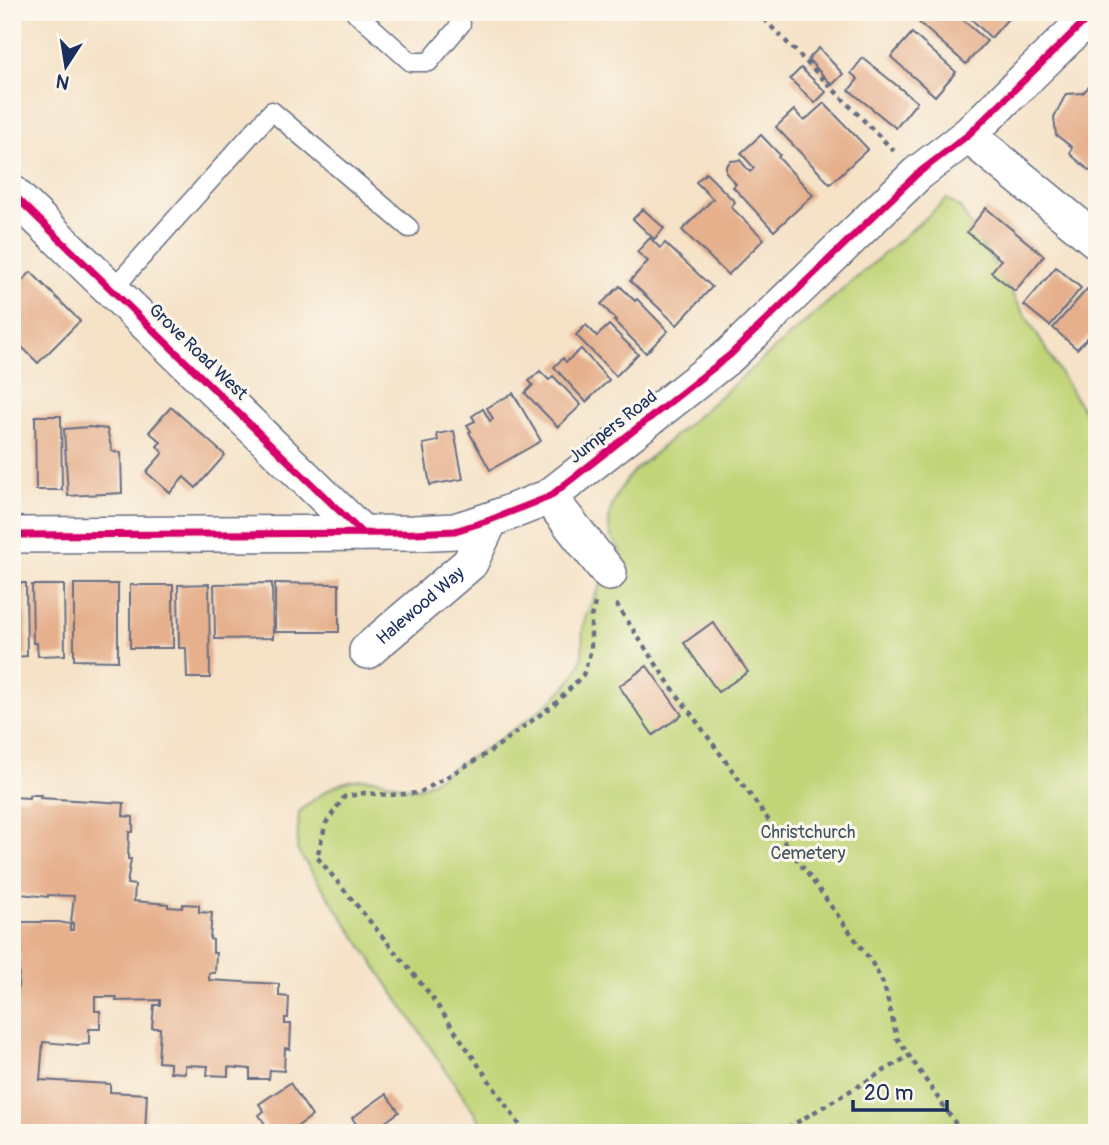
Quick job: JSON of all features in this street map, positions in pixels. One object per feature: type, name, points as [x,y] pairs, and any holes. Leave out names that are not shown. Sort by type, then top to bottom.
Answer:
[{"type":"street","name":"Jumpers Road","points":[[12,535],[455,531],[549,497],[730,355],[917,174],[968,135],[1094,12]]},
{"type":"street","points":[[968,135],[1097,241]]},
{"type":"street","name":"Grove Road West","points":[[13,194],[362,533]]},
{"type":"street","points":[[549,497],[608,582]]},
{"type":"street","name":"Halewood Way","points":[[367,651],[470,563],[490,520]]},
{"type":"lane","points":[[355,12],[411,62],[429,62],[461,24]]},
{"type":"lane","points":[[112,290],[272,111],[410,228]]},
{"type":"path","points":[[757,12],[917,174]]},
{"type":"path","points":[[525,1133],[429,993],[317,857],[326,823],[344,797],[364,793],[419,793],[488,753],[556,703],[583,674],[591,650],[591,617],[597,599],[608,582],[668,682],[830,901],[871,961],[884,985],[897,1038],[962,1133]]},
{"type":"path","points":[[779,1133],[909,1056]]},
{"type":"green space","name":"Christchurch Cemetery","points":[[947,199],[960,208],[1097,433],[1097,1133],[488,1133],[297,850],[299,812],[326,791],[346,782],[367,779],[410,788],[424,786],[518,727],[555,697],[578,669],[587,612],[621,551],[611,536],[609,519],[614,501],[628,478]]},
{"type":"building","points":[[922,12],[954,12],[987,41],[966,64],[915,19]]},
{"type":"building","points":[[964,12],[1014,12],[991,38]]},
{"type":"building","points":[[912,33],[956,72],[935,96],[891,57]]},
{"type":"building","points":[[819,48],[843,74],[832,85],[808,59]]},
{"type":"building","points":[[863,58],[917,102],[896,128],[849,90],[858,79],[851,73]]},
{"type":"building","points":[[801,68],[826,92],[815,103],[790,79]]},
{"type":"building","points":[[1097,78],[1097,177],[1070,154],[1072,147],[1056,135],[1054,117],[1066,94],[1083,93]]},
{"type":"building","points":[[824,103],[868,149],[830,184],[776,127],[794,110],[804,121]]},
{"type":"building","points":[[761,135],[813,195],[774,231],[733,187],[736,184],[726,173],[726,166],[731,161],[740,160],[750,172],[754,168],[741,153]]},
{"type":"building","points":[[706,173],[735,202],[731,207],[764,239],[728,275],[682,230],[713,199],[696,182]]},
{"type":"building","points":[[986,208],[1044,256],[1015,291],[991,272],[1001,260],[967,232]]},
{"type":"building","points":[[643,209],[664,228],[654,239],[633,219]]},
{"type":"building","points":[[650,238],[660,248],[665,243],[712,287],[677,325],[630,281],[648,261],[637,252]]},
{"type":"building","points":[[1056,267],[1081,288],[1050,326],[1024,305]]},
{"type":"building","points":[[31,272],[80,321],[38,363],[19,344],[16,346],[12,343],[12,291]]},
{"type":"building","points":[[620,286],[635,301],[637,299],[668,331],[646,353],[601,304]]},
{"type":"building","points":[[1087,289],[1097,297],[1097,327],[1077,349],[1053,328]]},
{"type":"building","points":[[586,325],[597,336],[609,325],[638,354],[616,376],[576,335]]},
{"type":"building","points":[[581,349],[609,380],[586,402],[554,367],[563,358],[566,362]]},
{"type":"building","points":[[540,371],[549,380],[553,376],[581,405],[558,427],[525,393],[533,385],[529,381]]},
{"type":"building","points":[[513,393],[541,441],[490,470],[467,425],[475,421],[472,416],[483,409],[490,421],[493,419],[487,408]]},
{"type":"building","points":[[171,407],[225,455],[196,488],[184,477],[170,493],[146,472],[163,453],[157,446],[161,442],[149,432]]},
{"type":"building","points":[[35,416],[61,416],[62,490],[36,490]]},
{"type":"building","points":[[64,429],[107,429],[112,451],[121,453],[122,493],[68,496]]},
{"type":"building","points":[[454,431],[463,479],[430,485],[423,444],[438,441],[437,434]]},
{"type":"building","points":[[12,583],[26,583],[27,656],[12,657]]},
{"type":"building","points":[[272,583],[273,638],[215,639],[214,584]]},
{"type":"building","points":[[275,583],[339,584],[339,632],[275,632]]},
{"type":"building","points":[[74,584],[118,584],[118,661],[74,660]]},
{"type":"building","points":[[209,584],[210,678],[187,678],[186,648],[179,648],[178,585]]},
{"type":"building","points":[[32,585],[64,585],[65,655],[38,656],[37,643],[33,643]]},
{"type":"building","points":[[130,585],[173,585],[173,648],[130,648]]},
{"type":"building","points":[[713,622],[748,672],[718,692],[684,643]]},
{"type":"building","points":[[647,666],[682,715],[653,735],[619,686]]},
{"type":"building","points":[[29,795],[124,803],[123,816],[133,817],[133,832],[129,832],[128,859],[131,859],[127,884],[135,885],[134,901],[182,908],[183,904],[199,905],[199,912],[212,913],[210,939],[213,940],[213,953],[216,953],[215,973],[209,973],[209,980],[279,984],[279,996],[289,997],[285,1024],[291,1024],[290,1049],[285,1048],[284,1071],[270,1070],[269,1079],[250,1079],[250,1069],[228,1067],[228,1076],[207,1075],[208,1066],[185,1065],[185,1073],[170,1072],[170,1063],[158,1062],[160,1028],[152,1028],[154,1005],[160,1005],[160,1000],[116,1001],[117,997],[95,997],[95,1011],[100,1011],[100,1029],[89,1029],[89,1044],[43,1042],[40,1080],[110,1084],[110,1092],[147,1094],[145,1133],[12,1133],[12,1018],[13,1002],[17,1002],[20,955],[14,955],[16,922],[59,922],[70,924],[70,930],[73,930],[71,923],[74,896],[48,897],[12,893],[12,797],[29,798]]},
{"type":"building","points":[[290,1083],[312,1116],[288,1133],[280,1133],[278,1129],[271,1133],[259,1115],[264,1111],[259,1104]]},
{"type":"building","points":[[386,1094],[399,1112],[370,1133],[363,1133],[352,1118]]},
{"type":"cycle path","points":[[12,535],[455,531],[549,497],[730,355],[917,174],[968,135],[1094,12]]},
{"type":"cycle path","points":[[12,193],[362,533]]}]
